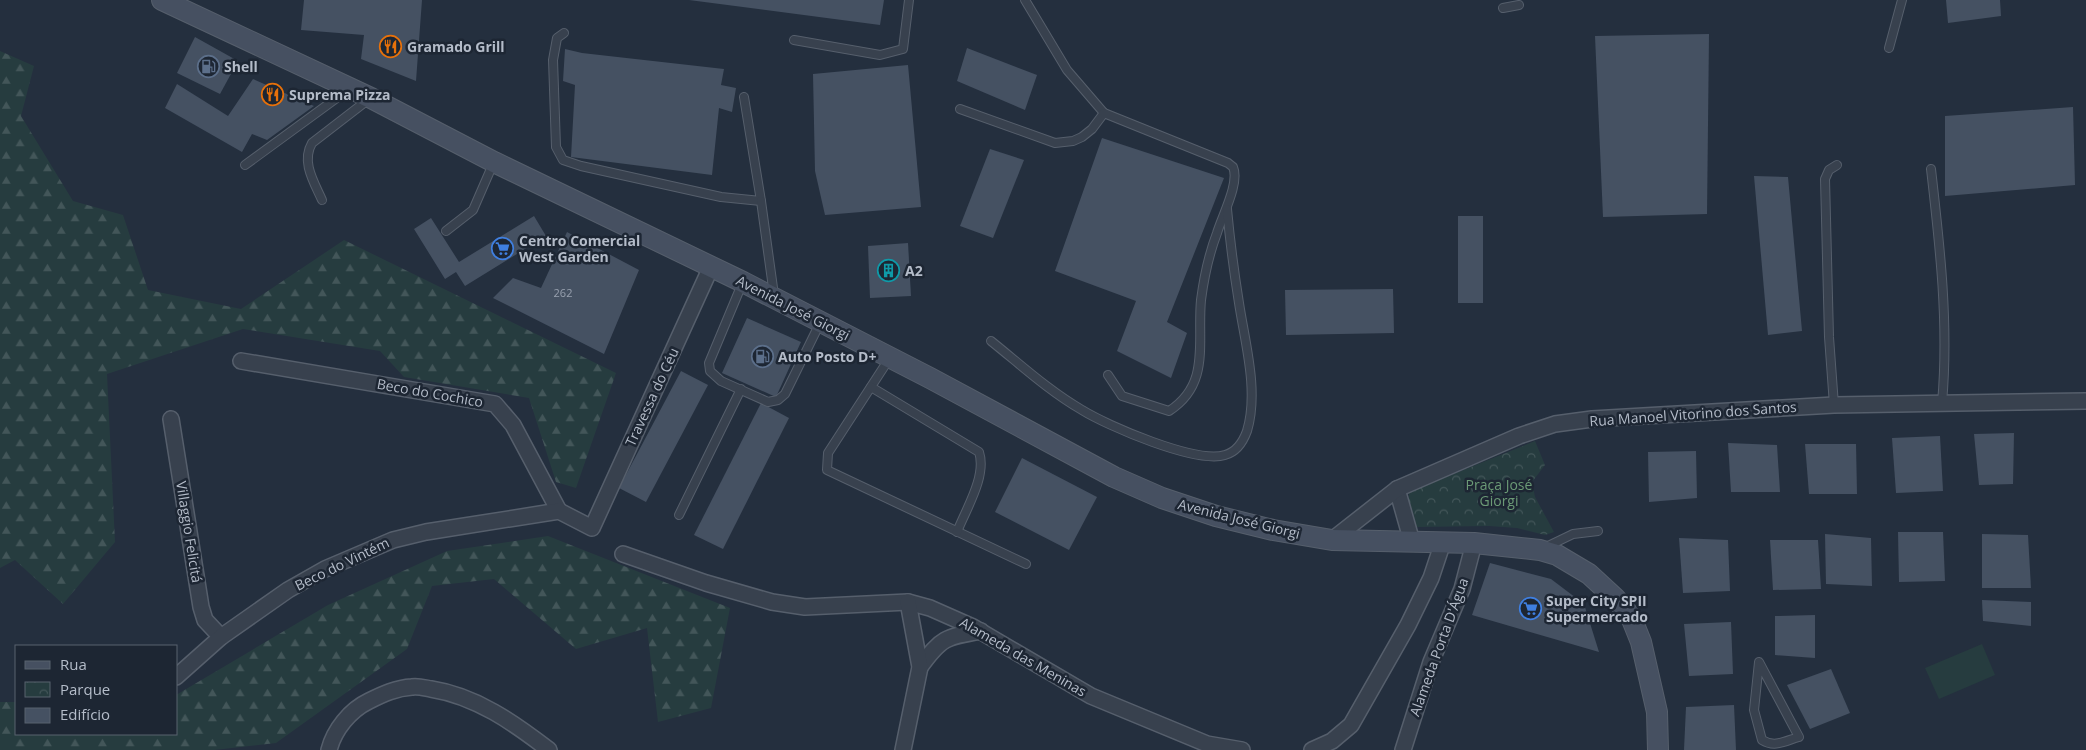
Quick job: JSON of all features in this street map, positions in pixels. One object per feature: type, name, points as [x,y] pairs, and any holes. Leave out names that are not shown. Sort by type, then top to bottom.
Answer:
[{"type":"street","name":"Avenida José Giorgi","points":[[162,0],[181,11],[218,26],[370,98],[494,162],[743,282],[890,357],[1114,477],[1162,498],[1216,516],[1265,528],[1332,540],[1474,543],[1540,550],[1557,555],[1589,574],[1632,617],[1641,642],[1656,705],[1658,750]]},
{"type":"street","name":"Avenida José Giorgi","points":[[197,0],[204,12],[218,26]]},
{"type":"street","name":"Travessa do Céu","points":[[559,511],[592,528],[711,267]]},
{"type":"street","name":"Beco do Cochico","points":[[241,361],[495,404],[513,425],[559,511]]},
{"type":"street","name":"Rua Manoel Vitorino dos Santos","points":[[1332,540],[1397,489],[1519,436],[1555,424],[1592,419],[1834,405],[2086,401]]},
{"type":"street","name":"Villaggio Felicitá","points":[[171,419],[201,607],[205,620],[221,638]]},
{"type":"street","points":[[1397,489],[1412,542]]},
{"type":"street","name":"Beco do Vintém","points":[[178,675],[221,638],[288,590],[318,574],[393,540],[426,532],[559,511]]},
{"type":"street","points":[[1312,750],[1332,741],[1351,725],[1408,625],[1431,578],[1443,542]]},
{"type":"street","name":"Alameda Porta D'Água","points":[[1403,750],[1431,662],[1462,589],[1474,543]]},
{"type":"street","name":"Alameda das Meninas","points":[[623,554],[706,583],[772,602],[805,607],[908,602],[955,618],[1091,696],[1207,744],[1242,750]]},
{"type":"street","points":[[903,750],[920,667],[908,602]]},
{"type":"street","points":[[920,667],[936,645],[962,634],[980,631]]},
{"type":"street","points":[[329,750],[332,736],[358,706],[391,690],[414,686],[442,691],[478,703],[524,731],[549,750]]},
{"type":"lane","points":[[794,40],[880,55],[895,52],[903,48],[909,0]]},
{"type":"lane","points":[[1025,0],[1067,70],[1104,114],[1228,163],[1235,173],[1235,181],[1208,264],[1201,300],[1200,355],[1197,376],[1191,391],[1182,403],[1169,411],[1122,396],[1108,376]]},
{"type":"lane","points":[[1889,48],[1902,0]]},
{"type":"lane","points":[[1504,8],[1519,5]]},
{"type":"lane","points":[[564,33],[557,38],[553,60],[556,146],[564,160],[721,197],[761,201]]},
{"type":"lane","points":[[245,165],[349,89]]},
{"type":"lane","points":[[744,97],[774,298]]},
{"type":"lane","points":[[322,200],[308,165],[308,150],[312,143],[370,98]]},
{"type":"lane","points":[[960,109],[1055,143],[1073,141],[1082,137],[1092,130],[1104,114]]},
{"type":"lane","points":[[446,231],[473,210],[494,162]]},
{"type":"lane","points":[[1834,405],[1829,337],[1825,179],[1829,170],[1837,165]]},
{"type":"lane","points":[[1931,168],[1941,256],[1946,351],[1942,403]]},
{"type":"lane","points":[[992,341],[1040,382],[1082,411],[1124,431],[1184,452],[1202,456],[1224,456],[1236,449],[1246,432],[1250,414],[1251,385],[1226,204]]},
{"type":"lane","points":[[743,282],[709,363],[710,371],[722,381],[768,402],[778,400],[785,394],[821,322]]},
{"type":"lane","points":[[890,357],[828,454],[827,470],[1026,564]]},
{"type":"lane","points":[[871,387],[978,452],[982,462],[981,474],[957,532]]},
{"type":"lane","points":[[679,515],[741,389]]},
{"type":"lane","points":[[1540,550],[1573,534],[1598,531]]},
{"type":"lane","points":[[1759,662],[1768,678],[1799,737],[1778,744],[1769,744],[1762,740],[1754,710],[1759,662]]},
{"type":"green space","points":[[0,51],[34,66],[21,116],[73,201],[123,215],[148,290],[241,309],[344,240],[616,373],[576,488],[556,482],[529,398],[404,377],[380,351],[243,329],[107,374],[115,542],[63,604],[15,560],[0,568]]},
{"type":"green space","name":"Praça José Giorgi","points":[[1535,441],[1545,465],[1532,482],[1535,497],[1554,532],[1545,535],[1517,528],[1489,526],[1416,527],[1408,522],[1409,492]]},
{"type":"green space","points":[[548,536],[730,608],[711,708],[658,722],[647,628],[576,649],[494,579],[432,586],[407,649],[276,743],[214,750],[0,750],[0,702],[15,702],[15,735],[178,735],[178,694],[328,605],[447,551]]},
{"type":"green space","points":[[1982,644],[1995,675],[1939,699],[1925,668]]},
{"type":"building","name":"Gramado Grill","points":[[304,0],[422,0],[416,81],[361,59],[364,35],[301,30]]},
{"type":"building","points":[[689,0],[884,0],[880,25]]},
{"type":"building","points":[[1946,0],[2000,0],[2001,16],[1948,23]]},
{"type":"building","points":[[1709,34],[1707,214],[1603,217],[1595,36]]},
{"type":"building","name":"Shell","points":[[195,37],[238,61],[220,94],[177,73]]},
{"type":"building","points":[[967,48],[1037,75],[1025,110],[957,81]]},
{"type":"building","points":[[565,49],[582,53],[724,69],[721,85],[736,88],[732,112],[719,108],[712,175],[571,157],[575,85],[563,81]]},
{"type":"building","points":[[908,65],[921,207],[825,215],[815,171],[813,74]]},
{"type":"building","points":[[253,79],[314,106],[267,140],[252,134],[242,152],[165,108],[177,84],[228,116]]},
{"type":"building","points":[[2073,107],[2075,185],[1945,196],[1945,116]]},
{"type":"building","points":[[1102,138],[1224,178],[1167,322],[1187,333],[1171,378],[1117,351],[1136,301],[1055,271]]},
{"type":"building","points":[[990,149],[1024,160],[993,238],[960,226]]},
{"type":"building","points":[[1754,176],[1788,177],[1802,331],[1768,335]]},
{"type":"building","name":"Centro Comercial West Garden","points":[[534,216],[546,236],[465,286],[456,272],[445,279],[414,229],[431,218],[459,262]]},
{"type":"building","points":[[1458,216],[1483,216],[1483,303],[1458,303]]},
{"type":"building","points":[[567,232],[639,270],[604,354],[493,298],[513,278],[541,288]]},
{"type":"building","name":"A2","points":[[908,243],[911,296],[870,298],[868,246]]},
{"type":"building","points":[[1393,289],[1394,333],[1286,335],[1285,290]]},
{"type":"building","name":"Auto Posto D+","points":[[747,318],[801,342],[776,397],[722,373]]},
{"type":"building","points":[[681,371],[708,385],[646,502],[619,488]]},
{"type":"building","points":[[761,403],[789,418],[723,549],[694,535]]},
{"type":"building","points":[[2014,433],[2013,484],[1979,485],[1974,434]]},
{"type":"building","points":[[1940,436],[1943,491],[1896,493],[1892,438]]},
{"type":"building","points":[[1728,443],[1777,445],[1780,492],[1731,492]]},
{"type":"building","points":[[1805,444],[1856,444],[1857,494],[1809,494]]},
{"type":"building","points":[[1696,451],[1697,498],[1649,502],[1648,452]]},
{"type":"building","points":[[1022,458],[1097,497],[1069,550],[995,512]]},
{"type":"building","points":[[1898,532],[1943,532],[1945,581],[1899,582]]},
{"type":"building","points":[[1825,534],[1871,538],[1872,586],[1826,584]]},
{"type":"building","points":[[1982,534],[2028,535],[2031,588],[1982,588]]},
{"type":"building","points":[[1679,538],[1728,540],[1730,591],[1683,593]]},
{"type":"building","points":[[1770,540],[1818,540],[1821,589],[1773,590]]},
{"type":"building","name":"Super City SPII Supermercado","points":[[1490,563],[1551,579],[1584,604],[1599,652],[1472,615]]},
{"type":"building","points":[[1982,600],[2031,602],[2031,626],[1983,621]]},
{"type":"building","points":[[1815,615],[1815,658],[1775,655],[1775,616]]},
{"type":"building","points":[[1731,622],[1733,674],[1689,676],[1684,624]]},
{"type":"building","points":[[1831,669],[1850,713],[1810,729],[1787,685]]},
{"type":"building","points":[[1734,705],[1736,750],[1684,750],[1686,707]]},
{"type":"place","name":"Gramado Grill","points":[[391,47]]},
{"type":"place","name":"Shell","points":[[208,67]]},
{"type":"place","name":"Suprema Pizza","points":[[273,95]]},
{"type":"place","name":"Centro Comercial West Garden","points":[[503,249]]},
{"type":"place","name":"A2","points":[[889,271]]},
{"type":"place","name":"Auto Posto D+","points":[[762,357]]},
{"type":"place","name":"Super City SPII Supermercado","points":[[1530,609]]}]
